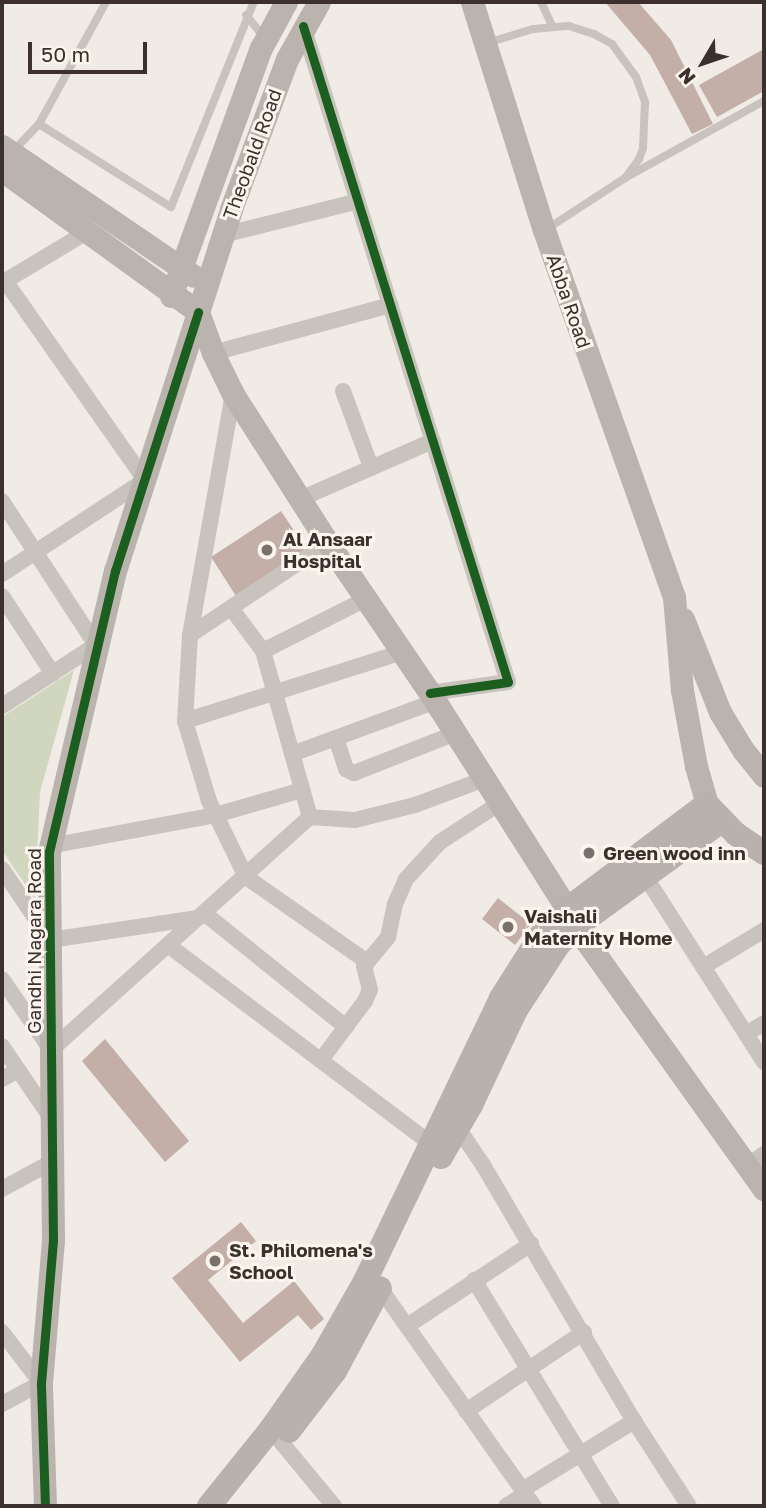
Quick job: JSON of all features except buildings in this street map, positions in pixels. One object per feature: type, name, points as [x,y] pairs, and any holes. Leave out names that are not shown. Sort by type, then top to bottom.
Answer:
[{"type":"main road","name":"Theobald Road","points":[[171,296],[265,39],[286,2]]},
{"type":"main road","name":"Theobald Road","points":[[198,312],[222,235],[287,59],[303,26],[319,2]]},
{"type":"main road","name":"Abba Road","points":[[472,2],[516,134],[544,230],[674,597],[720,712],[743,750],[764,776]]},
{"type":"main road","points":[[5,156],[206,286]]},
{"type":"main road","points":[[5,156],[87,232],[171,296],[198,312],[213,354],[233,394],[328,543],[433,697],[572,918],[756,1160],[764,1190]]},
{"type":"main road","name":"Gandhi Nagara Road","points":[[45,1506],[41,1383],[53,1241],[50,846],[115,570],[198,312]]},
{"type":"main road","name":"Abba Road","points":[[674,597],[682,690],[715,812]]},
{"type":"main road","points":[[715,812],[764,853]]},
{"type":"main road","points":[[230,1506],[335,1371],[380,1288],[501,998],[541,935],[645,876],[715,812]]},
{"type":"main road","points":[[209,1506],[271,1429],[323,1354],[437,1147],[458,1128],[516,1010],[559,944],[572,918],[715,812]]},
{"type":"street","points":[[292,754],[433,697],[509,682],[303,26]]},
{"type":"street","points":[[222,235],[358,201]]},
{"type":"street","points":[[2,574],[145,480],[3,282],[87,232]]},
{"type":"street","points":[[213,354],[391,305]]},
{"type":"street","points":[[343,391],[371,467]]},
{"type":"street","points":[[233,394],[190,635],[185,720],[215,815],[246,877],[366,961]]},
{"type":"street","points":[[300,499],[433,441]]},
{"type":"street","points":[[2,500],[96,645],[2,706]]},
{"type":"street","points":[[190,635],[328,543]]},
{"type":"street","points":[[2,596],[52,674]]},
{"type":"street","points":[[264,651],[366,599]]},
{"type":"street","points":[[231,608],[264,651],[310,817]]},
{"type":"street","points":[[185,720],[402,652]]},
{"type":"street","points":[[336,738],[346,769],[354,773],[456,733]]},
{"type":"street","points":[[2,978],[51,1050],[310,817],[355,820],[415,805],[485,779]]},
{"type":"street","points":[[50,846],[215,815],[302,790]]},
{"type":"street","points":[[321,1060],[370,990],[364,970],[366,961],[388,937],[395,904],[418,864],[460,827],[500,803]]},
{"type":"street","points":[[2,869],[50,940],[201,916],[346,1027]]},
{"type":"street","points":[[645,876],[764,1062]]},
{"type":"street","points":[[703,967],[764,930]]},
{"type":"street","points":[[168,945],[437,1147]]},
{"type":"street","points":[[747,1034],[764,1023]]},
{"type":"street","points":[[2,1046],[52,1120]]},
{"type":"street","points":[[2,1079],[18,1070]]},
{"type":"street","points":[[458,1128],[584,1332],[684,1505]]},
{"type":"street","points":[[2,1189],[52,1162]]},
{"type":"street","points":[[407,1326],[531,1244]]},
{"type":"street","points":[[474,1280],[612,1506]]},
{"type":"street","points":[[380,1288],[527,1497]]},
{"type":"street","points":[[2,1332],[41,1383],[2,1404]]},
{"type":"street","points":[[466,1411],[584,1332]]},
{"type":"street","points":[[506,1506],[527,1497],[634,1421]]},
{"type":"street","points":[[281,1442],[334,1506]]},
{"type":"lane","points":[[5,156],[39,124],[106,2]]},
{"type":"lane","points":[[39,124],[171,207],[246,15],[254,2]]},
{"type":"lane","points":[[541,2],[552,26]]},
{"type":"lane","points":[[246,15],[265,39]]},
{"type":"lane","points":[[484,44],[552,26],[582,29],[603,38],[620,52],[636,77],[645,102],[646,131],[639,159],[625,178]]},
{"type":"lane","points":[[544,230],[625,178],[764,101]]},
{"type":"green space","points":[[74,670],[40,792],[35,899],[2,850],[2,717]]},
{"type":"cycle path","points":[[303,26],[508,682],[430,693]]},
{"type":"cycle path","points":[[45,1506],[41,1383],[53,1241],[49,852],[115,571],[198,312]]},
{"type":"place","name":"Al Ansaar Hospital","points":[[267,550]]},
{"type":"place","name":"Green wood inn","points":[[589,853]]},
{"type":"place","name":"Vaishali Maternity Home","points":[[508,927]]},
{"type":"place","name":"St. Philomena's School","points":[[215,1261]]}]
